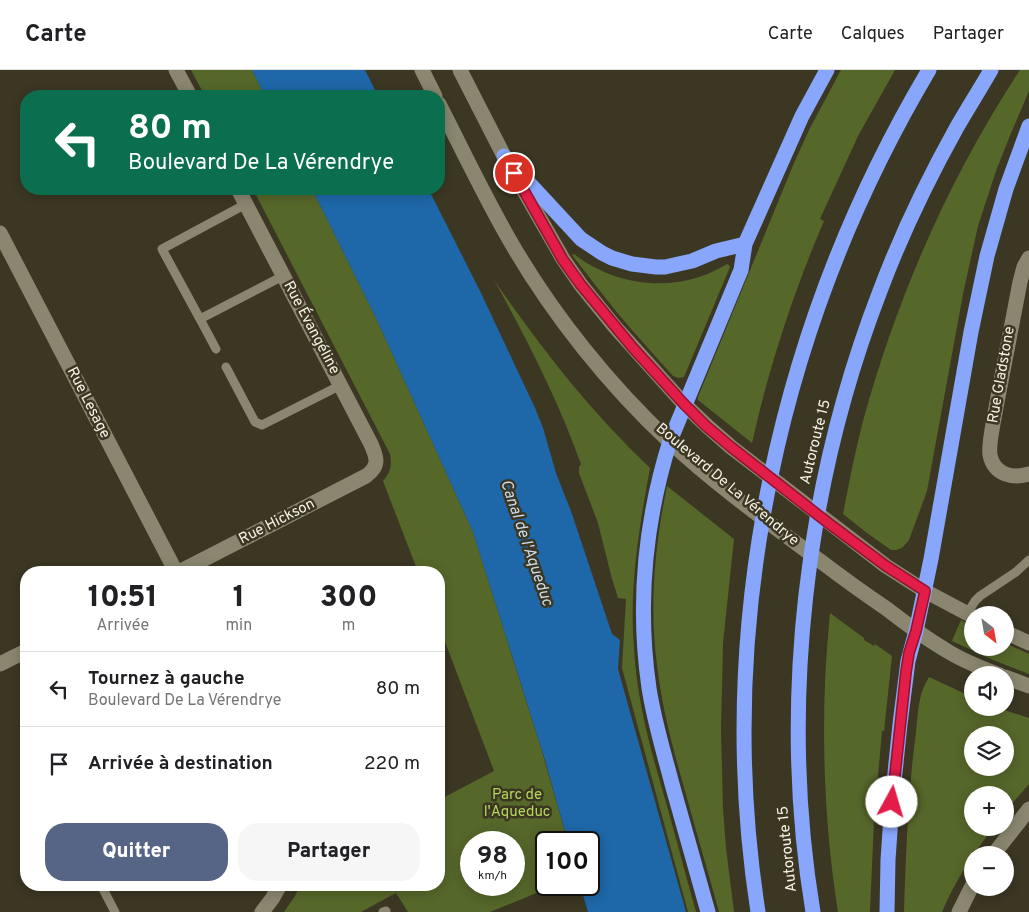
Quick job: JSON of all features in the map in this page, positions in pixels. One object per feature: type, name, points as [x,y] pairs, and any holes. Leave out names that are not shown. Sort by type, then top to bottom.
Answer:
[{"type":"highway","points":[[708,912],[655,721],[649,688],[643,616],[646,552],[656,492],[670,441],[740,270],[744,244],[796,130],[827,70]]},
{"type":"highway","points":[[758,912],[747,806],[744,734],[746,654],[753,581],[768,486],[799,365],[837,256],[872,176],[903,115],[929,70]]},
{"type":"highway","name":"Autoroute 15","points":[[813,912],[802,826],[798,713],[808,571],[825,477],[856,359],[880,290],[926,186],[957,127],[991,70]]},
{"type":"highway","points":[[887,912],[888,860],[895,771],[909,653],[925,591],[980,284],[1000,206],[1029,126]]},
{"type":"highway","points":[[504,156],[581,239],[612,258],[632,264],[665,267],[692,262],[716,251],[744,244]]},
{"type":"main road","points":[[176,70],[187,90]]},
{"type":"main road","points":[[422,70],[432,90]]},
{"type":"main road","points":[[460,70],[504,156],[563,260],[627,341],[684,404],[719,437],[770,478],[886,566],[925,591],[964,612]]},
{"type":"main road","name":"Boulevard De La Vérendrye","points":[[445,116],[490,205],[514,248],[538,285],[556,312],[597,364],[644,416],[696,465],[778,530],[916,631],[946,650],[979,666]]},
{"type":"main road","name":"Rue Évangéline","points":[[241,195],[371,444],[376,461],[374,469]]},
{"type":"main road","name":"Rue Lesage","points":[[0,233],[174,566]]},
{"type":"main road","name":"Rue Gladstone","points":[[1024,475],[1006,475],[993,464],[990,452],[992,427],[1020,282],[1024,267],[1029,258]]},
{"type":"main road","name":"Rue Hickson","points":[[189,566],[366,476],[374,469]]},
{"type":"main road","points":[[1014,636],[1029,643]]},
{"type":"main road","points":[[0,664],[20,654]]},
{"type":"main road","points":[[1014,680],[1029,686]]},
{"type":"main road","points":[[1000,846],[1029,809]]},
{"type":"main road","points":[[262,912],[277,891]]},
{"type":"main road","points":[[958,912],[967,896]]},
{"type":"lane","points":[[216,349],[162,249],[246,204]]},
{"type":"lane","points":[[200,319],[283,276]]},
{"type":"lane","points":[[226,367],[255,422],[262,425],[341,385]]},
{"type":"lane","points":[[973,606],[975,600],[1016,572],[1029,560]]},
{"type":"lane","points":[[104,891],[115,912]]},
{"type":"green space","points":[[191,70],[252,70],[262,90],[202,90]]},
{"type":"green space","points":[[841,70],[895,70],[858,136],[820,219],[824,221],[802,275],[783,330],[766,386],[752,443],[698,400],[698,397],[794,163]]},
{"type":"green space","points":[[1020,70],[1029,70],[1029,91],[996,171],[978,226],[963,294],[927,491],[909,540],[902,548],[891,550],[843,514],[863,421],[892,329],[928,240],[970,153]]},
{"type":"green space","name":"Parc de l'Aqueduc","points":[[256,195],[315,195],[376,318],[473,532],[541,748],[565,831],[535,831],[535,894],[490,912],[408,912],[396,893],[361,912],[284,912],[297,891],[445,891],[445,797],[494,771],[445,642],[445,566],[416,566],[383,481],[388,475],[390,454]]},
{"type":"green space","points":[[574,254],[587,263],[617,277],[650,283],[683,281],[699,277],[727,264],[729,265],[730,267],[684,377],[678,378],[673,376],[626,324],[572,255]]},
{"type":"green space","points":[[494,280],[567,378],[607,424],[650,468],[634,581],[633,626],[638,689],[651,748],[696,912],[688,912],[622,668],[626,599],[618,598],[598,523],[579,473],[581,464],[562,417],[530,347]]},
{"type":"green space","points":[[667,486],[734,539],[723,643],[721,730],[723,809],[734,912],[719,912],[672,744],[659,681],[653,598],[656,553]]},
{"type":"green space","points":[[830,613],[864,638],[864,640],[874,646],[875,644],[892,656],[884,731],[882,731],[874,820],[870,912],[838,912],[834,883],[828,826],[824,740],[826,656]]},
{"type":"green space","points":[[961,620],[964,622],[964,647],[952,641]]},
{"type":"green space","points":[[1014,647],[1029,654],[1029,674],[1014,668],[1014,666],[1008,666],[984,656],[1014,656]]},
{"type":"green space","points":[[929,677],[964,693],[964,716],[1014,716],[1014,713],[1029,718],[1029,784],[1014,802],[1014,786],[964,786],[964,836],[987,836],[980,846],[964,846],[964,870],[942,912],[904,912],[911,777],[919,704]]},
{"type":"water","points":[[252,70],[365,70],[375,90],[262,90]]},
{"type":"water","name":"Canal de l'Aqueduc","points":[[315,195],[432,196],[481,293],[535,408],[612,634],[620,640],[618,669],[686,912],[588,912],[583,896],[600,896],[600,831],[565,831],[545,760],[473,532],[376,318]]},
{"type":"route","points":[[514,173],[563,260],[581,285],[633,348],[684,404],[731,447],[827,522],[886,566],[925,591],[906,672],[892,802]]}]
